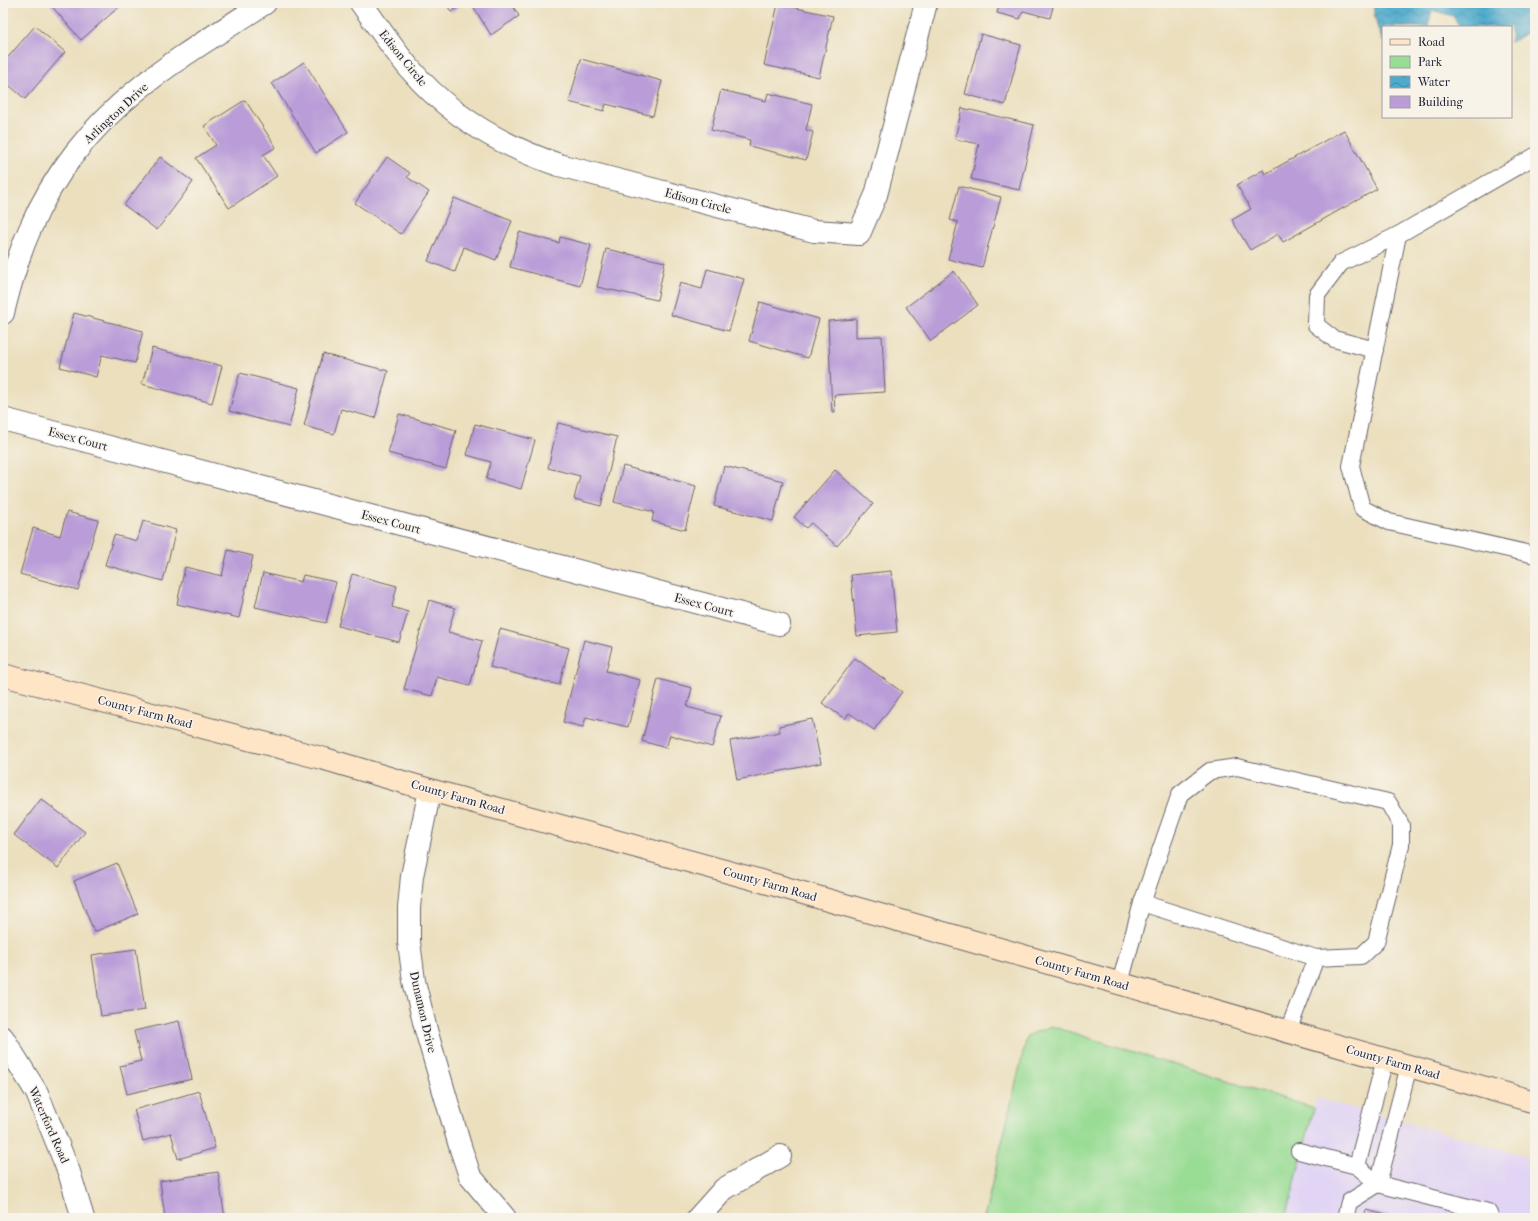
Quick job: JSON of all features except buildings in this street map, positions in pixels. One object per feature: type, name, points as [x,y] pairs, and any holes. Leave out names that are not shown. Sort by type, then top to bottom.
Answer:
[{"type":"main road","name":"County Farm Road","points":[[3,675],[325,759],[430,790],[753,879],[1120,983],[1535,1102]]},
{"type":"street","name":"Arlington Drive","points":[[3,313],[18,260],[42,203],[56,180],[81,145],[102,122],[137,90],[177,61],[265,3]]},
{"type":"street","name":"Edison Circle","points":[[361,3],[409,68],[424,85],[454,111],[494,138],[536,157],[559,165],[814,231],[859,234],[876,195],[926,3]]},
{"type":"street","name":"Essex Court","points":[[3,419],[780,624]]},
{"type":"street","name":"Dunamon Drive","points":[[430,790],[412,876],[409,908],[409,942],[414,981],[428,1038],[470,1176],[505,1218]]},
{"type":"street","name":"Waterford Road","points":[[3,1038],[36,1093],[69,1172],[83,1218]]},
{"type":"street","points":[[698,1218],[724,1189],[780,1156]]},
{"type":"lane","points":[[1375,350],[1334,339],[1316,326],[1317,295],[1341,263],[1398,235],[1535,156]]},
{"type":"lane","points":[[1398,235],[1351,466],[1362,508],[1389,522],[1535,555]]},
{"type":"lane","points":[[1120,983],[1142,903],[1180,794],[1210,772],[1237,767],[1388,802],[1401,825],[1401,845],[1376,942],[1361,956],[1316,958],[1142,903]]},
{"type":"lane","points":[[1288,1032],[1316,958]]},
{"type":"lane","points":[[1357,1166],[1385,1059]]},
{"type":"lane","points":[[1345,1218],[1349,1202],[1378,1184],[1409,1066]]},
{"type":"lane","points":[[1299,1151],[1357,1166],[1378,1184],[1488,1212],[1491,1218]]},
{"type":"shaded area","points":[[1316,1098],[1503,1149],[1535,1160],[1535,1218],[1286,1218]]},
{"type":"green space","points":[[1051,1026],[1314,1108],[1286,1218],[984,1218],[1027,1036]]},
{"type":"water","points":[[1373,3],[1535,3],[1535,28],[1512,41],[1512,26],[1459,26],[1453,16],[1432,10],[1428,26],[1382,26],[1382,39],[1374,13]]}]
